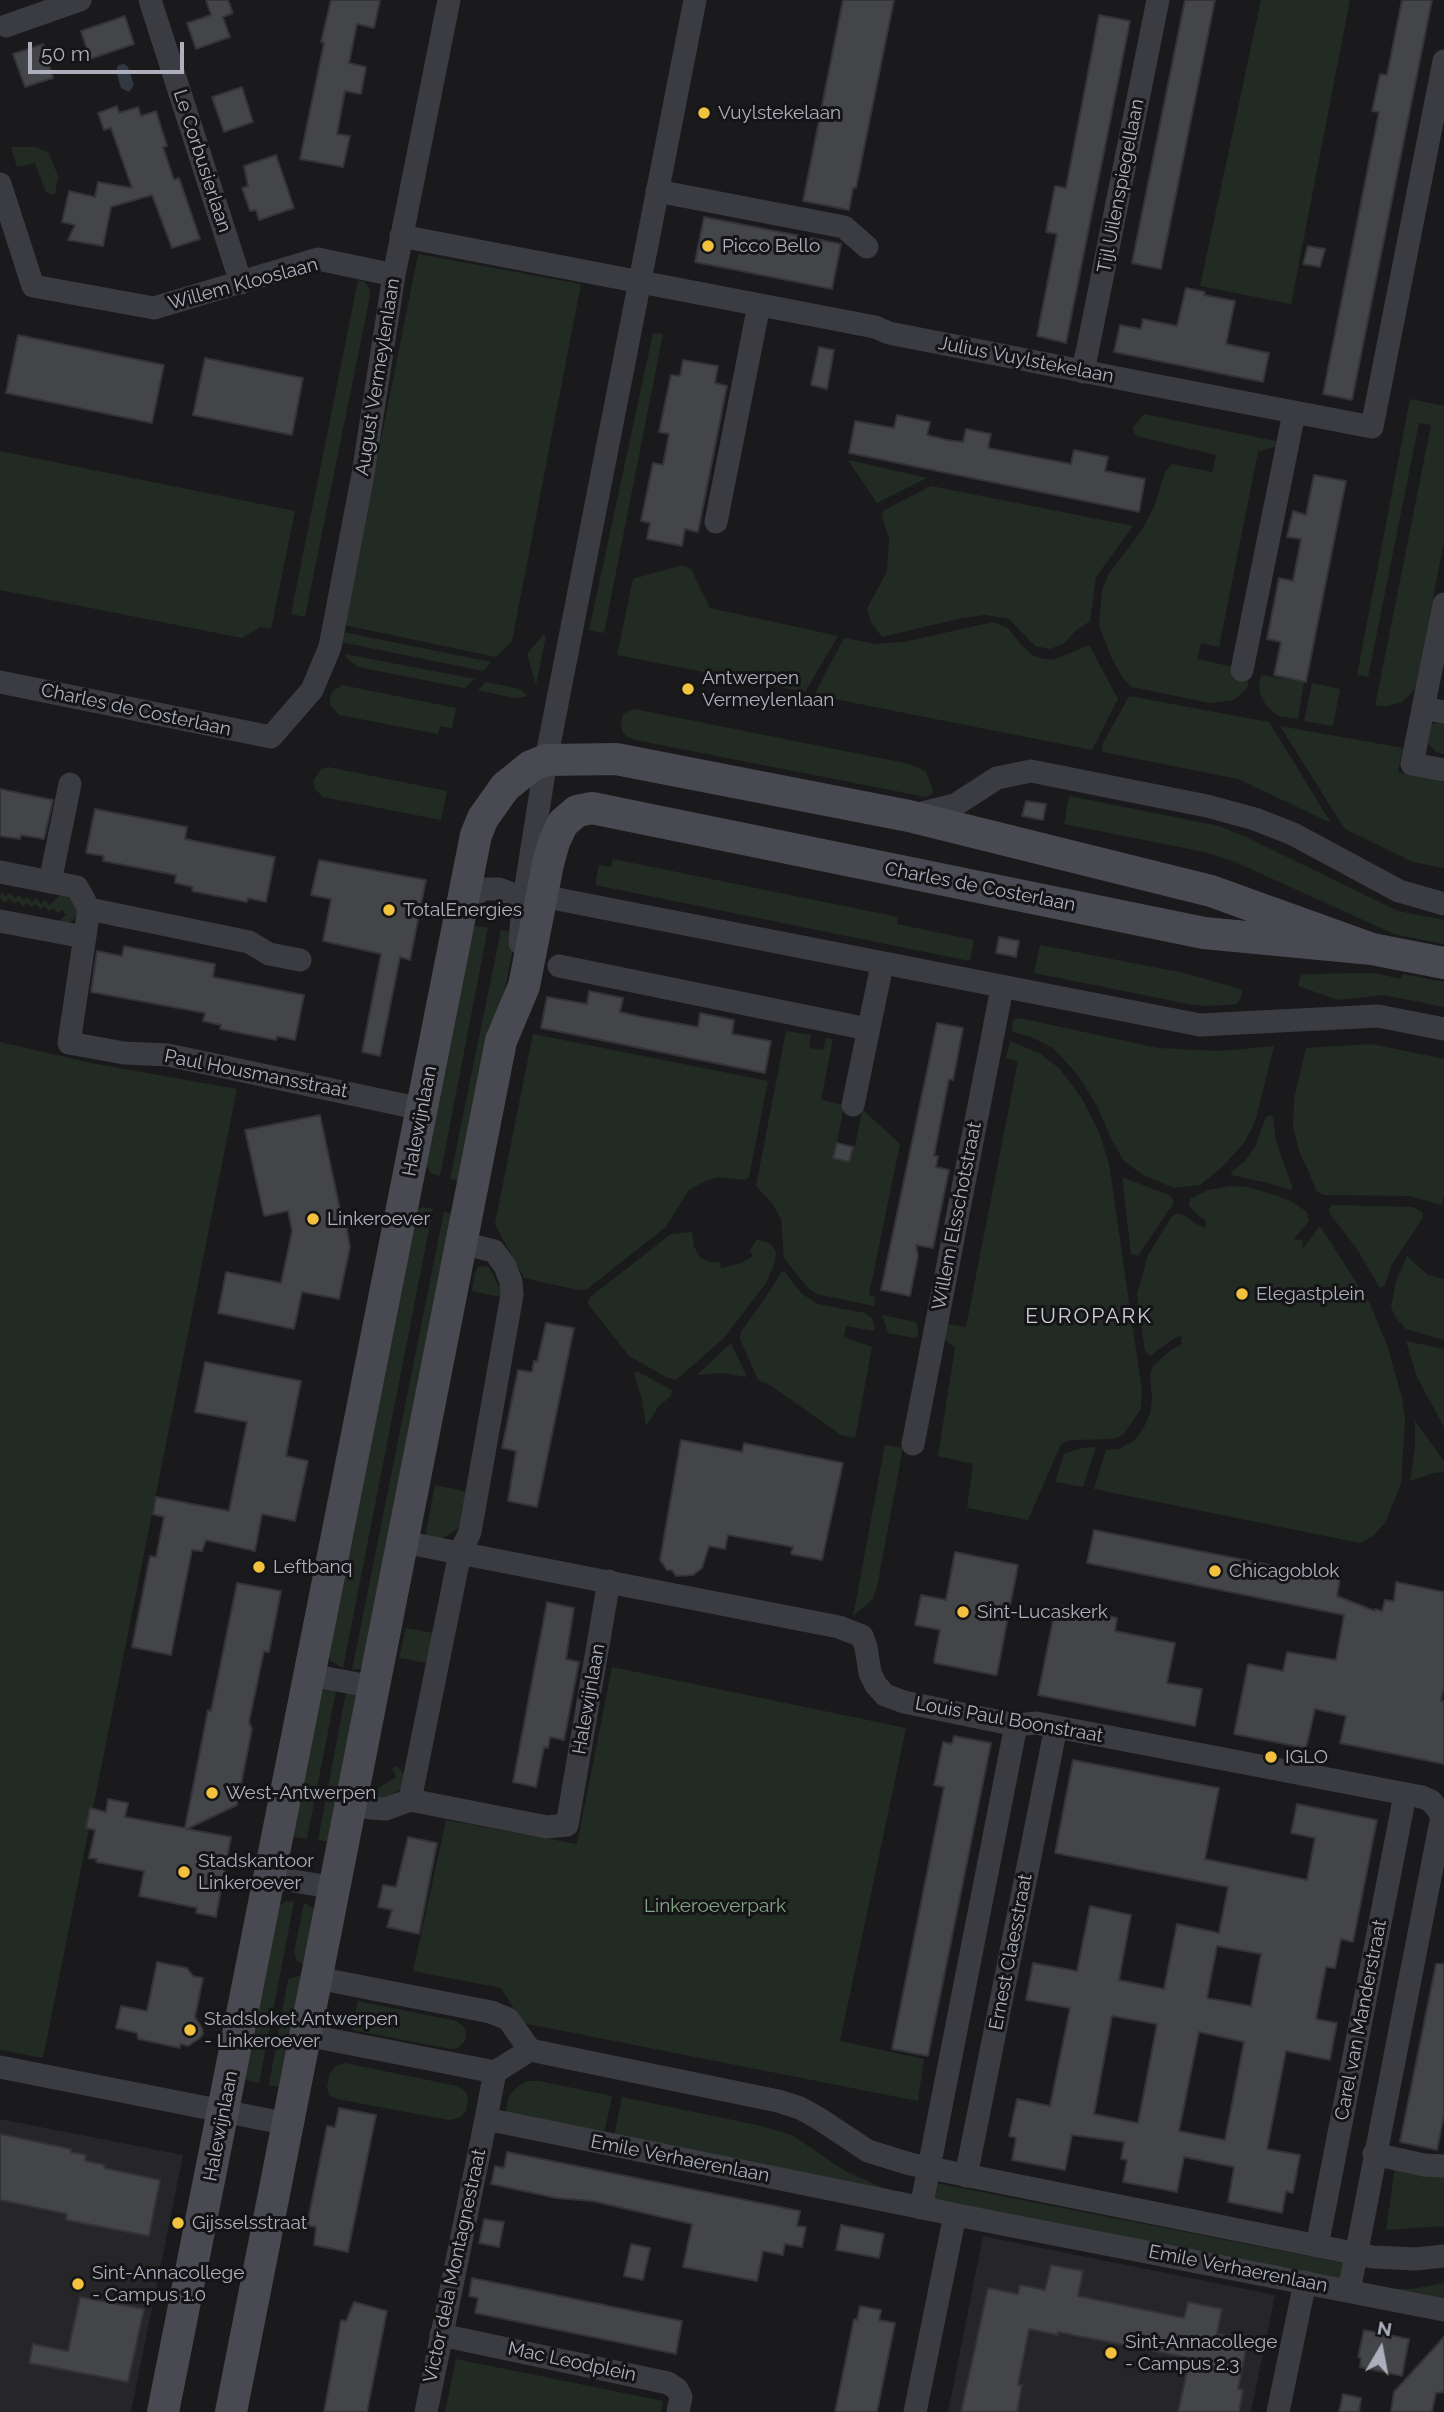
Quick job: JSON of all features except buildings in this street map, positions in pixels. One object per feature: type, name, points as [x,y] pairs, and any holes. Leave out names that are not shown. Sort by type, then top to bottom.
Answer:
[{"type":"main road","name":"Charles de Costerlaan","points":[[544,770],[616,759],[909,816],[1211,891],[1372,949]]},
{"type":"main road","name":"Halewijnlaan","points":[[163,2412],[476,835],[484,818],[505,788],[531,766],[544,770]]},
{"type":"main road","name":"Charles de Costerlaan","points":[[592,808],[1204,933],[1372,949],[1444,963]]},
{"type":"main road","points":[[231,2412],[501,1041],[524,986],[532,901],[563,823],[577,811],[592,808]]},
{"type":"street","points":[[6,26],[80,0]]},
{"type":"street","name":"Le Corbusierlaan","points":[[150,0],[241,283]]},
{"type":"street","name":"August Vermeylenlaan","points":[[271,737],[312,690],[330,648],[363,474],[401,236],[449,0]]},
{"type":"street","points":[[532,901],[544,770],[695,0]]},
{"type":"street","name":"Tijl Uilenspiegellaan","points":[[1083,372],[1158,0]]},
{"type":"street","name":"Julius Vuylstekelaan","points":[[401,236],[875,327],[889,333],[1372,427],[1444,61]]},
{"type":"street","name":"Willem Klooslaan","points":[[0,184],[33,286],[154,309],[318,259],[394,275]]},
{"type":"street","points":[[657,191],[844,227],[867,247]]},
{"type":"street","points":[[716,522],[759,305]]},
{"type":"street","points":[[1242,670],[1294,413]]},
{"type":"street","points":[[1443,617],[1434,710],[1412,764],[1444,770]]},
{"type":"street","name":"Charles de Costerlaan","points":[[0,682],[271,737]]},
{"type":"street","name":"Charles de Costerlaan","points":[[544,770],[553,795],[564,802],[592,808]]},
{"type":"street","name":"Charles de Costerlaan","points":[[909,816],[955,805],[997,778],[1031,771],[1207,806],[1255,819],[1293,834],[1399,891],[1444,904]]},
{"type":"street","points":[[50,882],[70,785]]},
{"type":"street","points":[[0,872],[77,887],[89,909],[84,937],[0,921]]},
{"type":"street","points":[[461,909],[470,897],[484,889],[499,889],[532,901],[1200,1025],[1378,1016],[1444,1029]]},
{"type":"street","points":[[89,909],[249,942],[269,954],[300,960]]},
{"type":"street","name":"Paul Housmansstraat","points":[[84,937],[69,1043],[124,1053],[168,1055],[422,1109]]},
{"type":"street","points":[[853,1105],[882,965]]},
{"type":"street","points":[[559,966],[868,1029]]},
{"type":"street","name":"Willem Elsschotstraat","points":[[912,1444],[1002,988]]},
{"type":"street","points":[[410,1800],[460,1553],[470,1532],[512,1295],[505,1266],[494,1251],[462,1243]]},
{"type":"street","name":"Louis Paul Boonstraat","points":[[403,1542],[853,1630],[862,1636],[870,1673],[885,1695],[904,1702],[1016,1725],[1036,1723],[1405,1795],[1431,1801],[1443,1817]]},
{"type":"street","name":"Halewijnlaan","points":[[352,1803],[386,1809],[410,1800],[547,1827],[567,1825],[609,1581]]},
{"type":"street","points":[[310,1675],[374,1687]]},
{"type":"street","name":"Ernest Claesstraat","points":[[929,2168],[1016,1725]]},
{"type":"street","name":"Ernest Claesstraat","points":[[966,2176],[1056,1727]]},
{"type":"street","name":"Carel van Manderstraat","points":[[1317,2246],[1405,1795]]},
{"type":"street","name":"Carel van Manderstraat","points":[[1356,2253],[1443,1817]]},
{"type":"street","points":[[270,1877],[335,1888]]},
{"type":"street","points":[[306,2035],[495,2072],[530,2050],[508,2020],[491,2012],[317,1978]]},
{"type":"street","name":"Emile Verhaerenlaan","points":[[530,2050],[778,2101],[800,2108],[868,2151],[900,2162],[1356,2253],[1397,2259],[1444,2256]]},
{"type":"street","points":[[0,2067],[288,2124]]},
{"type":"street","points":[[486,2119],[495,2072]]},
{"type":"street","name":"Emile Verhaerenlaan","points":[[486,2119],[955,2215],[1444,2310]]},
{"type":"street","name":"Victor dela Montagnestraat","points":[[426,2412],[486,2119]]},
{"type":"street","points":[[1374,2154],[1424,2165],[1444,2166]]},
{"type":"street","points":[[921,2208],[929,2168]]},
{"type":"street","points":[[915,2412],[955,2215]]},
{"type":"street","name":"Emile Verhaerenlaan","points":[[1349,2291],[1356,2253]]},
{"type":"street","points":[[1278,2412],[1305,2282]]},
{"type":"street","name":"Mac Leodplein","points":[[440,2335],[668,2382],[677,2389],[681,2397],[678,2412]]},
{"type":"shaded area","points":[[124,64],[128,67],[134,85],[129,92],[121,88],[116,71],[118,65]]},
{"type":"shaded area","name":"Sint-Annacollege - Campus 1.0","points":[[0,2119],[183,2155],[131,2412],[0,2412]]},
{"type":"shaded area","name":"Sint-Annacollege - Campus 2.3","points":[[983,2236],[1275,2295],[1251,2412],[948,2412]]},
{"type":"green space","points":[[1261,0],[1350,0],[1291,304],[1200,286]]},
{"type":"green space","points":[[11,147],[36,147],[49,153],[58,176],[55,195],[46,192],[35,163],[17,167]]},
{"type":"green space","points":[[418,254],[581,284],[512,641],[496,657],[344,625]]},
{"type":"green space","points":[[358,280],[365,282],[370,296],[305,617],[291,614]]},
{"type":"green space","points":[[653,333],[663,334],[604,633],[589,630]]},
{"type":"green space","points":[[1410,399],[1444,406],[1444,541],[1416,688],[1402,702],[1375,706],[1431,425],[1419,423],[1368,677],[1357,675]]},
{"type":"green space","points":[[1144,414],[1280,442],[1280,445],[1258,452],[1219,647],[1201,643],[1197,659],[1251,671],[1247,688],[1234,700],[1210,703],[1132,687],[1124,680],[1111,657],[1099,625],[1102,590],[1108,575],[1142,530],[1154,507],[1165,472],[1172,464],[1212,472],[1216,455],[1140,437],[1134,433],[1133,427]]},
{"type":"green space","points":[[0,451],[295,511],[271,629],[260,627],[242,638],[0,590]]},
{"type":"green space","points":[[848,460],[927,478],[877,503]]},
{"type":"green space","points":[[931,486],[1133,526],[1096,577],[1090,621],[1074,632],[1065,643],[1050,649],[1035,646],[1009,619],[985,615],[882,637],[871,622],[867,609],[887,571],[889,538],[882,517],[884,510]]},
{"type":"green space","points":[[682,565],[691,569],[710,608],[838,636],[805,692],[617,655],[633,579]]},
{"type":"green space","points":[[993,622],[1008,628],[1021,645],[1034,656],[1044,659],[1053,660],[1089,645],[1118,699],[1092,750],[814,695],[844,638],[876,644],[904,642]]},
{"type":"green space","points":[[343,632],[491,662],[483,671],[341,642]]},
{"type":"green space","points":[[543,635],[546,636],[536,685],[527,654]]},
{"type":"green space","points":[[345,654],[475,679],[464,688],[358,667],[348,660]]},
{"type":"green space","points":[[1261,675],[1304,682],[1298,719],[1278,716],[1266,705],[1260,694]]},
{"type":"green space","points":[[486,682],[520,689],[527,695],[513,698],[478,690]]},
{"type":"green space","points":[[1312,683],[1340,689],[1333,726],[1304,721]]},
{"type":"green space","points":[[342,685],[456,708],[452,728],[440,726],[438,734],[339,715],[330,705],[330,698],[332,692]]},
{"type":"green space","points":[[1129,696],[1269,722],[1331,823],[1238,779],[1103,752],[1102,745]]},
{"type":"green space","points":[[634,709],[910,764],[926,772],[933,789],[932,794],[926,797],[635,740],[622,731],[621,722],[623,714]]},
{"type":"green space","points":[[1444,723],[1444,754],[1436,752],[1426,741],[1430,726]]},
{"type":"green space","points":[[1280,726],[1403,748],[1398,772],[1444,782],[1444,868],[1413,862],[1345,829]]},
{"type":"green space","points":[[328,767],[447,791],[441,820],[323,797],[315,789],[313,781],[321,769]]},
{"type":"green space","points":[[1069,796],[1219,826],[1398,911],[1444,920],[1444,944],[1394,934],[1233,861],[1204,852],[1064,824]]},
{"type":"green space","points":[[613,859],[898,917],[897,924],[974,940],[970,961],[595,885],[599,865],[611,867]]},
{"type":"green space","points":[[1,892],[6,896],[10,893],[15,898],[19,895],[23,900],[27,897],[32,902],[36,898],[41,904],[45,900],[49,905],[64,892],[69,894],[78,906],[77,917],[67,925],[55,924],[66,915],[62,910],[58,913],[53,908],[49,911],[44,906],[40,909],[36,904],[31,907],[27,903],[23,906],[18,901],[14,904],[9,899],[5,903],[0,898]]},
{"type":"green space","points":[[472,925],[488,928],[440,1176],[431,1173],[425,1164]]},
{"type":"green space","points":[[501,930],[516,933],[469,1170],[458,1180],[450,1179]]},
{"type":"green space","points":[[1040,945],[1184,973],[1237,988],[1242,991],[1241,997],[1237,1004],[1188,1004],[1034,973]]},
{"type":"green space","points":[[1374,973],[1401,979],[1403,974],[1444,982],[1444,1007],[1384,995],[1338,1000],[1298,986],[1301,974]]},
{"type":"green space","points":[[1019,1018],[1158,1048],[1220,1051],[1274,1046],[1255,1122],[1244,1143],[1223,1166],[1200,1185],[1174,1188],[1143,1175],[1123,1160],[1097,1106],[1078,1075],[1053,1048],[1012,1030],[1013,1020]]},
{"type":"green space","points":[[786,1031],[811,1035],[809,1048],[823,1050],[826,1038],[833,1039],[821,1100],[844,1105],[837,1144],[855,1147],[862,1109],[900,1144],[869,1295],[875,1297],[874,1306],[817,1294],[807,1287],[784,1258],[781,1219],[772,1203],[756,1186]]},
{"type":"green space","points":[[533,1034],[768,1081],[749,1177],[745,1180],[718,1177],[688,1191],[666,1227],[587,1289],[578,1290],[524,1278],[495,1224]]},
{"type":"green space","points":[[1010,1041],[1039,1053],[1059,1068],[1081,1097],[1099,1132],[1109,1164],[1142,1391],[1141,1409],[1123,1435],[1113,1439],[1071,1440],[1061,1444],[1028,1520],[967,1508],[973,1464],[938,1456],[955,1348],[946,1341],[944,1335],[946,1324],[966,1327],[1018,1061],[1006,1058]]},
{"type":"green space","points":[[0,1042],[91,1063],[237,1089],[43,2058],[0,2050]]},
{"type":"green space","points":[[1372,1044],[1444,1059],[1442,1205],[1409,1196],[1324,1195],[1317,1192],[1299,1151],[1293,1126],[1294,1099],[1306,1048]]},
{"type":"green space","points":[[1266,1117],[1273,1117],[1276,1141],[1293,1189],[1290,1190],[1231,1175],[1255,1147]]},
{"type":"green space","points":[[1122,1177],[1171,1196],[1174,1202],[1138,1256],[1131,1254]]},
{"type":"green space","points":[[1230,1186],[1247,1187],[1272,1194],[1293,1202],[1307,1212],[1309,1221],[1294,1239],[1303,1241],[1302,1250],[1320,1226],[1369,1302],[1387,1345],[1405,1417],[1401,1484],[1385,1523],[1373,1536],[1360,1543],[1094,1489],[1106,1450],[1119,1449],[1135,1440],[1144,1427],[1150,1414],[1150,1373],[1154,1365],[1183,1343],[1182,1336],[1176,1337],[1150,1356],[1145,1351],[1137,1294],[1148,1255],[1172,1216],[1178,1213],[1205,1228],[1206,1221],[1194,1212],[1189,1205],[1190,1199],[1208,1190]]},
{"type":"green space","points":[[1332,1205],[1413,1207],[1423,1213],[1422,1219],[1391,1266],[1385,1285],[1380,1288],[1357,1249],[1330,1214]]},
{"type":"green space","points":[[423,1207],[433,1209],[343,1668],[331,1661],[328,1655],[415,1211]]},
{"type":"green space","points":[[444,1212],[454,1214],[364,1668],[352,1670]]},
{"type":"green space","points":[[692,1232],[694,1247],[700,1257],[709,1262],[720,1262],[721,1268],[742,1263],[753,1256],[750,1251],[757,1239],[771,1244],[776,1252],[775,1262],[766,1283],[724,1338],[676,1380],[629,1356],[588,1304],[589,1298],[671,1234]]},
{"type":"green space","points":[[1407,1256],[1428,1275],[1444,1279],[1444,1340],[1406,1329],[1391,1307],[1396,1281]]},
{"type":"green space","points":[[478,1267],[489,1267],[505,1298],[472,1291],[475,1273]]},
{"type":"green space","points":[[784,1271],[801,1293],[817,1304],[865,1313],[872,1318],[875,1331],[846,1326],[844,1337],[872,1347],[855,1438],[841,1435],[770,1385],[758,1380],[740,1339],[741,1332]]},
{"type":"green space","points":[[882,1315],[916,1322],[918,1336],[914,1338],[888,1333]]},
{"type":"green space","points":[[1406,1341],[1444,1349],[1444,1427],[1417,1377]]},
{"type":"green space","points":[[731,1343],[747,1377],[722,1373],[697,1375]]},
{"type":"green space","points":[[638,1372],[672,1390],[671,1396],[658,1407],[646,1426],[634,1373]]},
{"type":"green space","points":[[1415,1421],[1444,1461],[1444,1472],[1410,1481],[1415,1448]]},
{"type":"green space","points":[[885,1445],[903,1448],[877,1587],[872,1600],[853,1616]]},
{"type":"green space","points":[[1096,1447],[1083,1487],[1055,1482],[1064,1454],[1081,1448]]},
{"type":"green space","points":[[435,1485],[468,1492],[462,1526],[443,1538],[425,1538]]},
{"type":"green space","points":[[406,1628],[439,1634],[432,1664],[399,1658]]},
{"type":"green space","name":"Linkeroeverpark","points":[[612,1667],[906,1728],[840,2041],[924,2059],[918,2101],[523,2023],[501,1988],[413,1971],[446,1820],[577,1844]]},
{"type":"green space","points":[[324,1689],[336,1691],[307,1839],[290,1836],[318,1697]]},
{"type":"green space","points":[[346,1693],[356,1695],[333,1843],[318,1840]]},
{"type":"green space","points":[[397,1766],[408,1779],[401,1789],[383,1799],[373,1798],[372,1792],[396,1777],[392,1769]]},
{"type":"green space","points":[[286,1901],[294,1902],[259,2083],[242,2079],[278,1907]]},
{"type":"green space","points":[[304,1903],[315,1909],[307,1965],[297,1961],[294,1952]]},
{"type":"green space","points":[[307,1976],[286,2088],[269,2085],[287,1984],[289,1979]]},
{"type":"green space","points":[[358,2001],[456,2021],[466,2032],[465,2041],[458,2048],[451,2049],[352,2030]]},
{"type":"green space","points":[[345,2063],[457,2086],[465,2091],[468,2097],[466,2111],[459,2118],[449,2120],[337,2099],[329,2095],[327,2087],[330,2072]]},
{"type":"green space","points":[[527,2081],[612,2096],[604,2134],[506,2113],[508,2098]]},
{"type":"green space","points":[[622,2097],[757,2125],[792,2135],[845,2171],[894,2193],[614,2136]]},
{"type":"green space","points":[[1395,2167],[1444,2177],[1444,2226],[1386,2230]]},
{"type":"green space","points":[[935,2183],[1343,2263],[1340,2281],[932,2200]]},
{"type":"green space","points":[[1444,2283],[1444,2302],[1379,2289],[1412,2289]]},
{"type":"green space","points":[[456,2359],[663,2401],[661,2412],[445,2412]]},
{"type":"place","name":"Vuylstekelaan","points":[[704,113]]},
{"type":"place","name":"Picco Bello","points":[[708,246]]},
{"type":"place","name":"Antwerpen Vermeylenlaan","points":[[688,689]]},
{"type":"place","name":"TotalEnergies","points":[[389,910]]},
{"type":"place","name":"Linkeroever","points":[[313,1219]]},
{"type":"place","name":"Elegastplein","points":[[1242,1294]]},
{"type":"place","name":"Leftbanq","points":[[259,1567]]},
{"type":"place","name":"Chicagoblok","points":[[1215,1571]]},
{"type":"place","name":"Sint-Lucaskerk","points":[[963,1612]]},
{"type":"place","name":"IGLO","points":[[1271,1757]]},
{"type":"place","name":"West-Antwerpen","points":[[212,1793]]},
{"type":"place","name":"Stadskantoor Linkeroever","points":[[184,1872]]},
{"type":"place","name":"Stadsloket Antwerpen - Linkeroever","points":[[190,2030]]},
{"type":"place","name":"Gijsselsstraat","points":[[178,2223]]},
{"type":"place","name":"Sint-Annacollege - Campus 1.0","points":[[78,2284]]},
{"type":"place","name":"Sint-Annacollege - Campus 2.3","points":[[1111,2353]]},
{"type":"district","name":"EUROPARK","points":[[1089,1317]]}]
